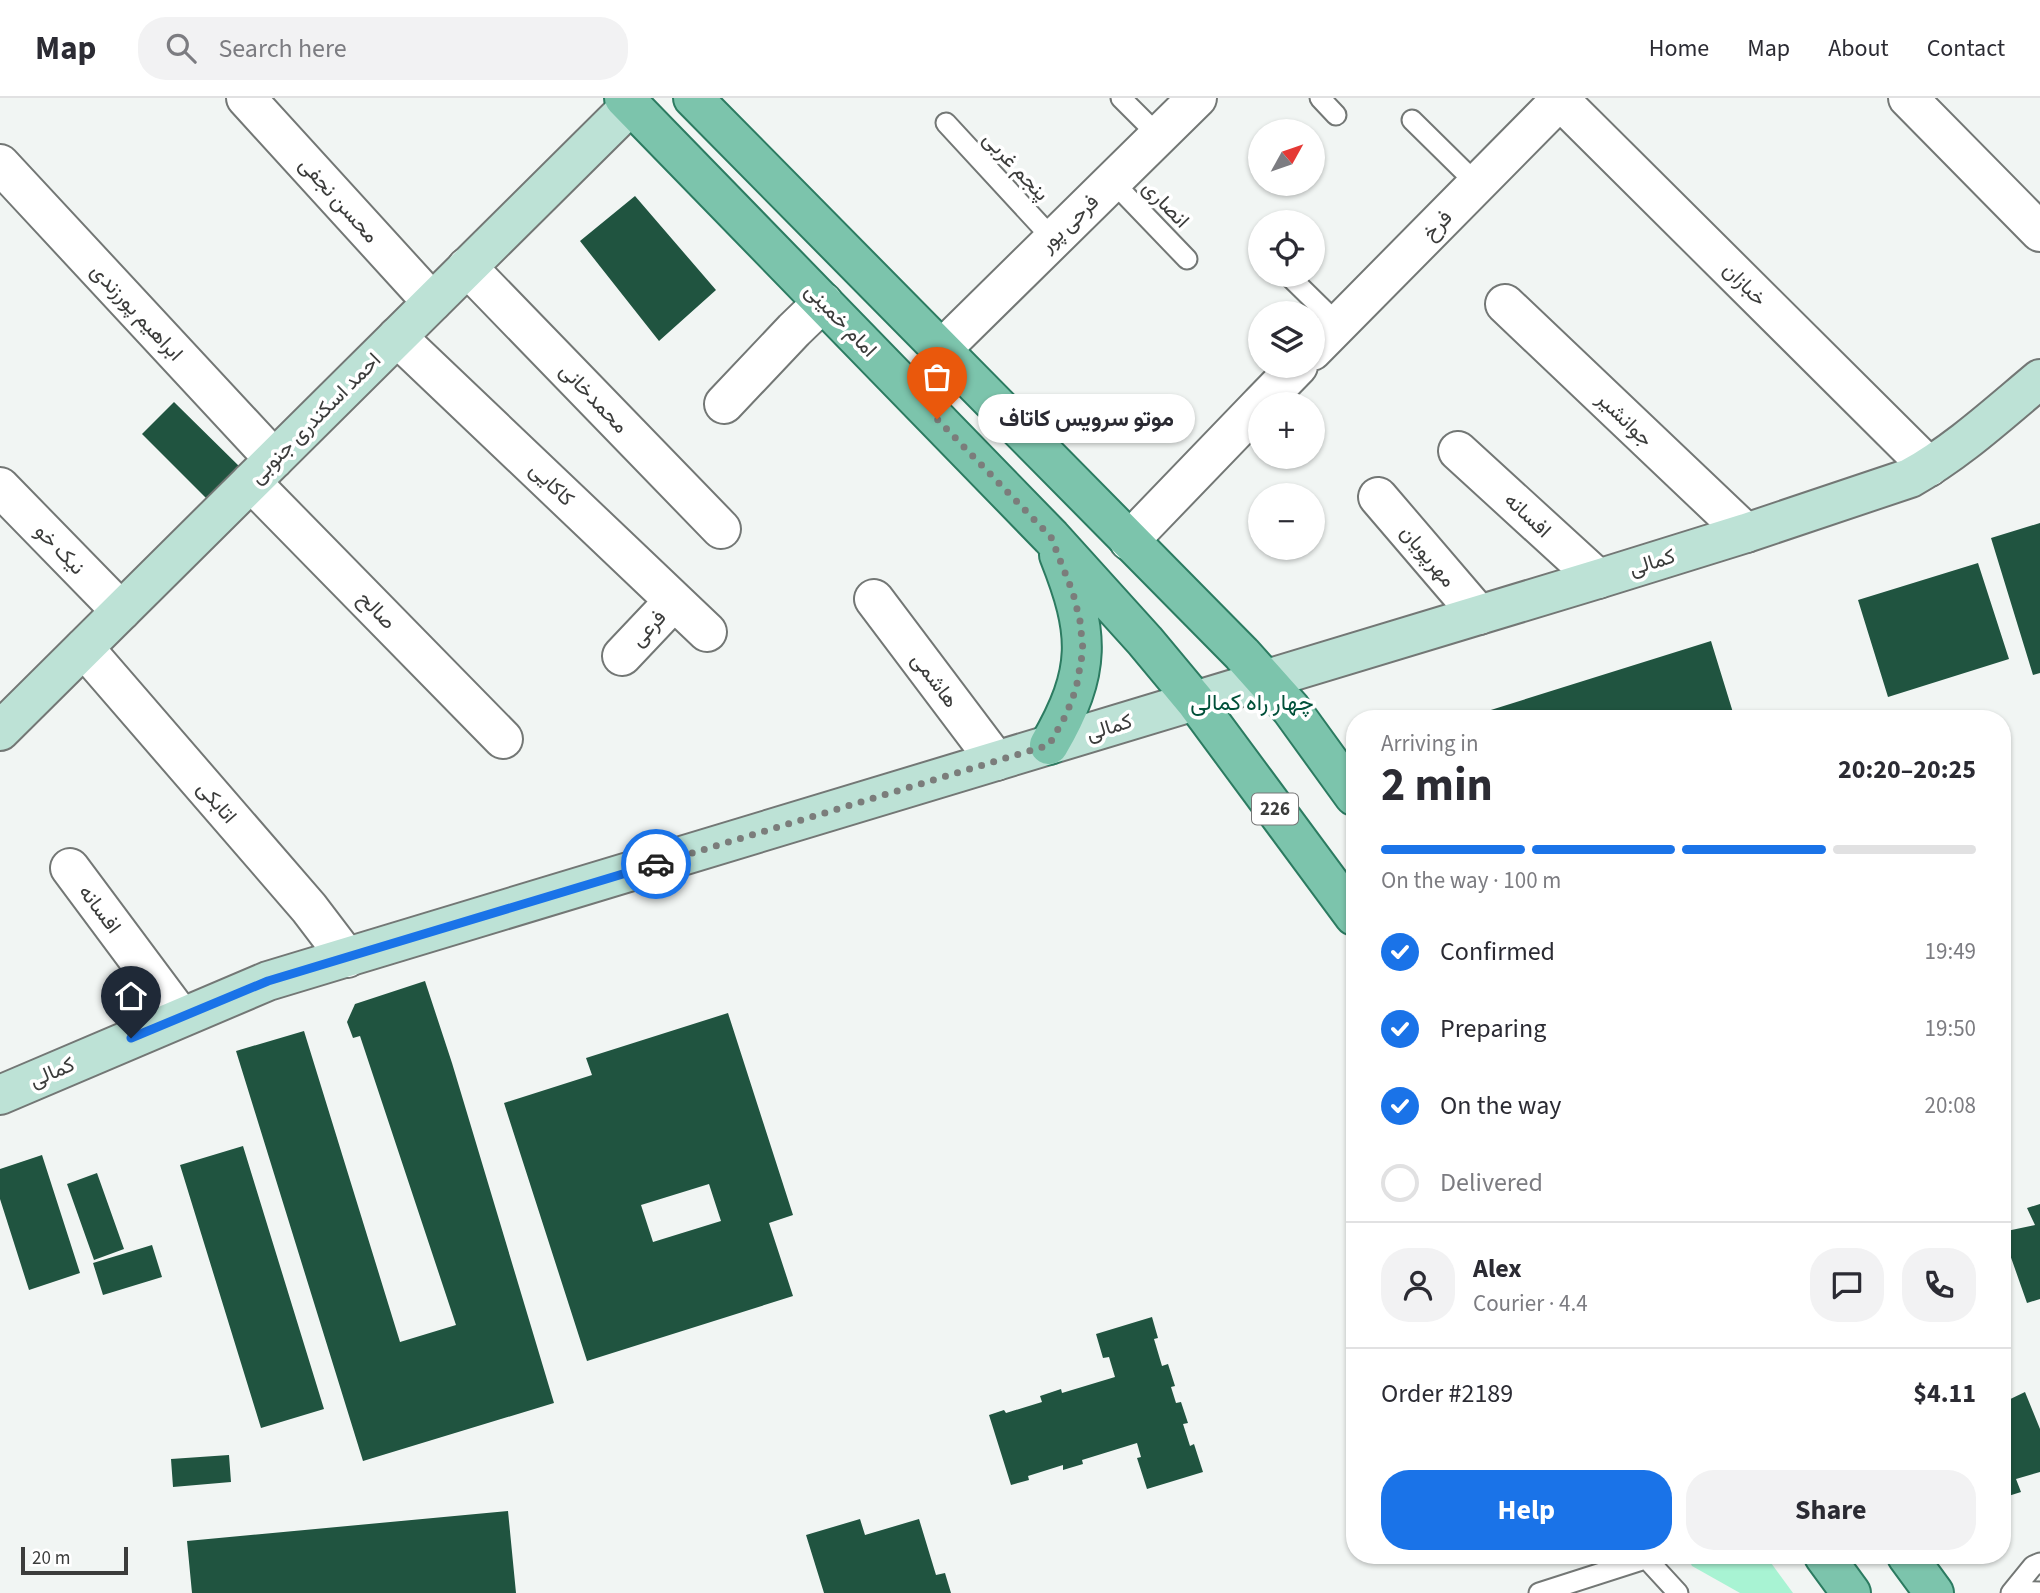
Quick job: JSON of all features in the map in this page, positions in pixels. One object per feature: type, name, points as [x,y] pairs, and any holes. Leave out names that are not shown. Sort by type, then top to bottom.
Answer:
[{"type":"main road","points":[[693,98],[1223,634],[1291,709],[1346,785]]},
{"type":"main road","name":"احمد اسکندری جنوبی","points":[[0,731],[467,267],[627,102]]},
{"type":"main road","name":"امام خمینی","points":[[627,102],[1051,537],[1195,701]]},
{"type":"main road","name":"کمالی","points":[[0,1095],[268,981],[1598,579],[1910,478],[1930,467],[2040,379]]},
{"type":"main road","points":[[1049,745],[1066,715],[1076,689],[1083,650],[1073,593],[1051,537]]},
{"type":"main road","name":"226","points":[[1195,701],[1346,905]]},
{"type":"main road","points":[[1830,1564],[1851,1593]]},
{"type":"main road","points":[[1913,1564],[1934,1593]]},
{"type":"street","name":"محسن نجفی","points":[[246,98],[432,302]]},
{"type":"street","name":"فرحی پور","points":[[942,349],[1197,98]]},
{"type":"street","name":"فرخ","points":[[1326,338],[1561,99]]},
{"type":"street","name":"خبازان","points":[[1561,99],[1930,467]]},
{"type":"street","points":[[1921,102],[2040,232]]},
{"type":"street","name":"ابراهیم پورزندی","points":[[0,164],[263,470]]},
{"type":"street","name":"محمدخانی","points":[[467,267],[721,529]]},
{"type":"street","points":[[724,404],[823,302]]},
{"type":"street","name":"جوانشیر","points":[[1505,304],[1746,533]]},
{"type":"street","name":"کاکایی","points":[[397,337],[707,632]]},
{"type":"street","points":[[1273,392],[1286,378]]},
{"type":"street","points":[[1129,541],[1248,417]]},
{"type":"street","name":"افسانه","points":[[1458,451],[1598,579]]},
{"type":"street","name":"صالح","points":[[263,470],[503,738]]},
{"type":"street","name":"نیک خو","points":[[0,487],[121,611]]},
{"type":"street","name":"مهرپویان","points":[[1378,498],[1479,615]]},
{"type":"street","name":"هاشمی","points":[[874,599],[996,761]]},
{"type":"street","name":"فرعی","points":[[622,656],[674,601]]},
{"type":"street","name":"اتابکی","points":[[84,648],[309,908],[347,958]]},
{"type":"street","name":"افسانه","points":[[70,868],[181,1017]]},
{"type":"lane","points":[[1121,98],[1158,136]]},
{"type":"lane","points":[[1320,98],[1336,115]]},
{"type":"lane","points":[[1412,120],[1477,184]]},
{"type":"lane","name":"پنجم غربی","points":[[946,123],[1053,239]]},
{"type":"lane","name":"انصاری","points":[[1112,181],[1187,259]]},
{"type":"lane","points":[[1295,287],[1326,338]]},
{"type":"lane","points":[[2012,1592],[2033,1566],[2040,1563]]},
{"type":"lane","points":[[1539,1593],[1624,1564]]},
{"type":"lane","points":[[1651,1564],[1678,1593]]},
{"type":"lane","points":[[2012,1592],[2040,1592]]},
{"type":"green space","points":[[1691,1564],[1772,1564],[1793,1593],[1740,1593]]},
{"type":"building","points":[[635,196],[716,290],[659,341],[580,241]]},
{"type":"building","points":[[174,402],[243,470],[211,503],[142,434]]},
{"type":"building","points":[[2040,523],[2040,673],[2033,675],[1991,538]]},
{"type":"building","points":[[1978,563],[2009,659],[1888,697],[1858,600]]},
{"type":"building","points":[[1711,641],[1732,710],[1491,710]]},
{"type":"building","points":[[425,981],[554,1403],[363,1461],[236,1051],[304,1031],[400,1342],[456,1325],[360,1036],[353,1038],[347,1022],[355,1004]]},
{"type":"building","points":[[728,1013],[793,1215],[769,1223],[793,1296],[587,1361],[504,1103],[592,1075],[586,1058]],"holes":[[[709,1184],[721,1221],[653,1242],[641,1205]]]},
{"type":"building","points":[[243,1146],[324,1409],[261,1428],[180,1165]]},
{"type":"building","points":[[42,1155],[80,1273],[29,1290],[0,1199],[0,1169]]},
{"type":"building","points":[[97,1173],[124,1249],[94,1260],[67,1184]]},
{"type":"building","points":[[2040,1204],[2040,1299],[2027,1303],[2011,1258],[2011,1230],[2035,1225],[2027,1208]]},
{"type":"building","points":[[152,1245],[162,1277],[103,1295],[93,1263]]},
{"type":"building","points":[[1152,1317],[1158,1338],[1154,1339],[1162,1366],[1168,1364],[1175,1386],[1171,1387],[1176,1403],[1181,1402],[1188,1423],[1183,1424],[1190,1446],[1194,1444],[1203,1472],[1147,1489],[1137,1458],[1141,1457],[1137,1443],[1082,1460],[1083,1464],[1063,1470],[1063,1465],[1028,1476],[1029,1480],[1011,1485],[989,1415],[1004,1410],[1006,1413],[1042,1402],[1040,1396],[1061,1389],[1062,1393],[1115,1377],[1109,1357],[1103,1358],[1096,1334]]},
{"type":"building","points":[[2025,1392],[2040,1429],[2040,1472],[2016,1479],[2021,1492],[2011,1495],[2011,1399]]},
{"type":"building","points":[[229,1455],[231,1482],[173,1487],[171,1459]]},
{"type":"building","points":[[508,1511],[516,1593],[192,1593],[187,1541]]},
{"type":"building","points":[[860,1519],[865,1535],[919,1519],[936,1575],[945,1573],[951,1593],[824,1593],[806,1535]]},
{"type":"way so far","points":[[656,864],[1049,745],[1066,715],[1076,689],[1083,650],[1073,593],[1051,537],[937,419]]},
{"type":"place","name":"موتو سرویس کاتاف","points":[[937,419]]},
{"type":"district","name":"چهار راه کمالی","points":[[1252,702]]},
{"type":"route","points":[[131,1038],[268,981],[656,864]]}]
